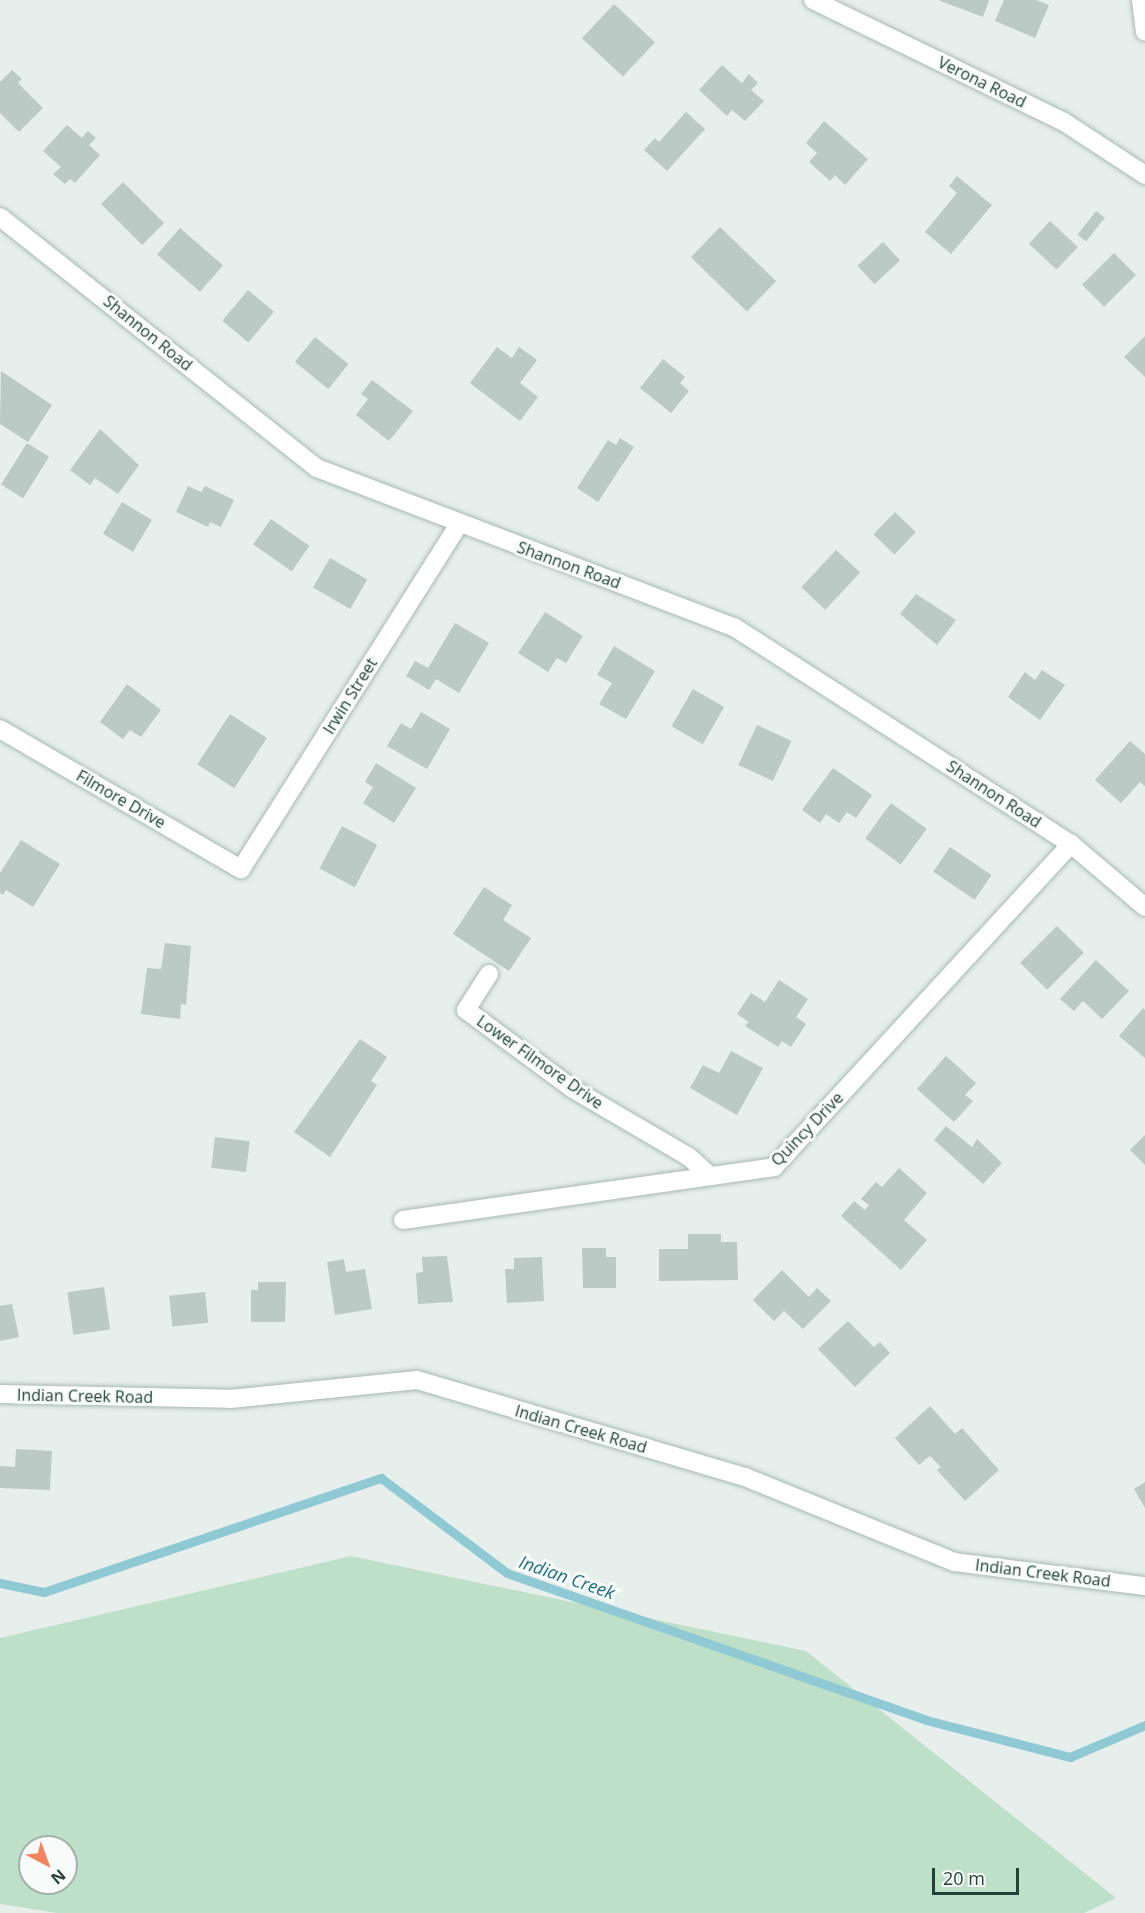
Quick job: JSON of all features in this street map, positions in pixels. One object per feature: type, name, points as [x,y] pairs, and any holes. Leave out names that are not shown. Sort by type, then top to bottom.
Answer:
[{"type":"street","name":"Verona Road","points":[[813,0],[1064,122],[1145,175]]},
{"type":"street","points":[[1141,0],[1145,32]]},
{"type":"street","name":"Shannon Road","points":[[0,217],[317,468],[734,627],[1071,844],[1145,907]]},
{"type":"street","name":"Irwin Street","points":[[241,869],[459,524]]},
{"type":"street","name":"Filmore Drive","points":[[0,729],[241,869]]},
{"type":"street","name":"Quincy Drive","points":[[403,1220],[774,1167],[1071,844]]},
{"type":"street","name":"Lower Filmore Drive","points":[[489,974],[466,1010],[573,1089],[689,1157],[710,1176]]},
{"type":"street","name":"Indian Creek Road","points":[[0,1394],[230,1399],[417,1380],[745,1477],[954,1562],[1145,1586]]},
{"type":"green space","points":[[351,1556],[806,1651],[1116,1898],[1084,1913],[57,1913],[0,1904],[0,1638]]},
{"type":"building","points":[[938,0],[989,0],[983,17]]},
{"type":"building","points":[[1004,0],[1036,0],[1049,5],[1035,38],[995,21]]},
{"type":"building","points":[[614,4],[655,42],[623,77],[582,38]]},
{"type":"building","points":[[722,65],[742,83],[749,74],[758,83],[751,90],[764,101],[745,121],[732,110],[727,116],[699,90]]},
{"type":"building","points":[[12,70],[22,79],[18,83],[43,108],[19,132],[0,113],[0,82]]},
{"type":"building","points":[[686,112],[705,129],[667,171],[644,150],[655,138],[659,142]]},
{"type":"building","points":[[824,121],[868,159],[845,185],[835,175],[830,181],[809,162],[817,153],[806,143]]},
{"type":"building","points":[[67,125],[82,138],[88,131],[96,138],[89,145],[100,155],[75,183],[70,179],[65,184],[53,174],[61,167],[43,151]]},
{"type":"building","points":[[957,176],[992,205],[951,254],[925,232],[957,193],[949,186]]},
{"type":"building","points":[[123,182],[164,223],[142,245],[101,204]]},
{"type":"building","points":[[1096,211],[1105,218],[1086,241],[1078,235]]},
{"type":"building","points":[[1050,221],[1078,247],[1057,270],[1029,244]]},
{"type":"building","points":[[720,227],[776,281],[747,311],[691,257]]},
{"type":"building","points":[[180,228],[223,265],[200,292],[157,254]]},
{"type":"building","points":[[883,242],[900,260],[874,284],[857,266]]},
{"type":"building","points":[[1114,253],[1136,275],[1104,307],[1082,285]]},
{"type":"building","points":[[248,290],[274,312],[248,342],[222,321]]},
{"type":"building","points":[[1145,336],[1145,377],[1124,357]]},
{"type":"building","points":[[315,337],[348,364],[328,389],[295,362]]},
{"type":"building","points":[[497,347],[512,358],[519,347],[537,360],[520,383],[538,397],[520,421],[470,383]]},
{"type":"building","points":[[663,359],[685,377],[680,383],[689,391],[671,413],[640,388]]},
{"type":"building","points":[[1,371],[52,405],[28,442],[0,424]]},
{"type":"building","points":[[372,380],[413,411],[389,441],[356,415],[368,399],[361,394]]},
{"type":"building","points":[[100,429],[139,465],[118,494],[95,478],[90,485],[70,470]]},
{"type":"building","points":[[620,438],[634,447],[598,502],[577,488],[608,440],[616,445]]},
{"type":"building","points":[[27,443],[49,457],[23,498],[1,485]]},
{"type":"building","points":[[188,486],[201,492],[205,486],[234,500],[221,527],[210,522],[208,527],[176,512]]},
{"type":"building","points":[[122,502],[152,520],[133,552],[103,534]]},
{"type":"building","points":[[895,512],[916,532],[894,554],[873,534]]},
{"type":"building","points":[[271,519],[310,546],[292,571],[253,544]]},
{"type":"building","points":[[836,550],[860,573],[825,610],[801,587]]},
{"type":"building","points":[[330,558],[367,580],[350,609],[313,587]]},
{"type":"building","points":[[916,594],[956,620],[937,645],[900,614]]},
{"type":"building","points":[[545,612],[583,636],[566,663],[557,658],[548,672],[518,653]]},
{"type":"building","points":[[455,623],[489,643],[459,693],[436,679],[429,690],[406,676],[415,661],[428,668]]},
{"type":"building","points":[[614,646],[655,671],[626,719],[599,704],[612,683],[597,675]]},
{"type":"building","points":[[1042,670],[1065,685],[1040,720],[1008,697],[1025,672],[1035,680]]},
{"type":"building","points":[[127,684],[161,710],[141,737],[130,730],[123,739],[100,722]]},
{"type":"building","points":[[693,689],[724,707],[703,744],[672,726]]},
{"type":"building","points":[[421,712],[450,729],[427,769],[387,746],[401,723],[411,729]]},
{"type":"building","points":[[230,714],[267,738],[234,788],[197,764]]},
{"type":"building","points":[[757,725],[791,741],[773,781],[738,765]]},
{"type":"building","points":[[1130,741],[1145,754],[1145,786],[1140,782],[1121,803],[1095,780]]},
{"type":"building","points":[[376,763],[416,788],[394,823],[363,803],[373,787],[365,782]]},
{"type":"building","points":[[833,768],[872,795],[856,818],[847,812],[839,823],[826,814],[820,823],[802,810]]},
{"type":"building","points":[[891,803],[927,829],[901,864],[865,839]]},
{"type":"building","points":[[342,826],[377,845],[355,887],[319,868]]},
{"type":"building","points":[[21,840],[60,864],[33,907],[6,890],[3,895],[0,893],[0,873]]},
{"type":"building","points":[[950,847],[991,875],[975,900],[933,872]]},
{"type":"building","points":[[484,887],[512,905],[503,920],[531,938],[509,971],[453,934]]},
{"type":"building","points":[[1057,926],[1084,953],[1047,990],[1020,963]]},
{"type":"building","points":[[165,943],[191,946],[186,1005],[181,1004],[180,1019],[141,1014],[147,968],[161,969]]},
{"type":"building","points":[[1096,960],[1129,991],[1102,1019],[1083,1001],[1074,1011],[1060,999]]},
{"type":"building","points":[[779,980],[808,999],[796,1017],[806,1024],[791,1047],[782,1041],[778,1047],[745,1026],[749,1022],[737,1014],[751,993],[765,1002]]},
{"type":"building","points":[[1143,1008],[1145,1010],[1145,1058],[1119,1036]]},
{"type":"building","points":[[360,1039],[387,1057],[371,1081],[377,1085],[330,1157],[294,1132]]},
{"type":"building","points":[[731,1051],[763,1068],[737,1115],[690,1088],[703,1065],[719,1073]]},
{"type":"building","points":[[946,1056],[976,1083],[965,1095],[973,1101],[954,1122],[917,1089]]},
{"type":"building","points":[[946,1126],[972,1147],[977,1139],[1002,1163],[983,1184],[934,1140]]},
{"type":"building","points":[[1145,1135],[1145,1165],[1130,1150]]},
{"type":"building","points":[[215,1137],[250,1141],[246,1172],[211,1168]]},
{"type":"building","points":[[899,1168],[927,1193],[904,1220],[927,1240],[901,1270],[841,1216],[854,1201],[865,1210],[869,1205],[861,1199],[876,1182],[882,1187]]},
{"type":"building","points":[[688,1234],[721,1234],[721,1242],[737,1242],[738,1280],[659,1281],[659,1249],[688,1249]]},
{"type":"building","points":[[582,1248],[606,1248],[606,1257],[616,1257],[616,1288],[583,1288]]},
{"type":"building","points":[[447,1256],[453,1302],[418,1304],[416,1273],[423,1272],[422,1257]]},
{"type":"building","points":[[542,1257],[544,1301],[507,1303],[505,1269],[514,1269],[514,1258]]},
{"type":"building","points":[[344,1259],[346,1272],[365,1269],[372,1309],[335,1315],[327,1262]]},
{"type":"building","points":[[782,1270],[809,1297],[817,1288],[831,1301],[803,1329],[784,1311],[774,1321],[753,1300]]},
{"type":"building","points":[[258,1282],[286,1282],[285,1322],[251,1322],[251,1290],[258,1290]]},
{"type":"building","points":[[104,1287],[110,1330],[73,1335],[67,1292]]},
{"type":"building","points":[[205,1292],[208,1323],[172,1327],[169,1296]]},
{"type":"building","points":[[12,1304],[19,1337],[0,1341],[0,1306]]},
{"type":"building","points":[[848,1321],[874,1347],[880,1342],[890,1353],[855,1387],[818,1349]]},
{"type":"building","points":[[930,1406],[955,1434],[962,1428],[999,1470],[965,1501],[937,1470],[941,1467],[930,1456],[919,1465],[895,1438]]},
{"type":"building","points":[[16,1449],[52,1451],[50,1490],[0,1488],[0,1466],[15,1467]]},
{"type":"building","points":[[1145,1482],[1145,1508],[1134,1489]]},
{"type":"waterway","name":"Indian Creek","points":[[0,1583],[44,1592],[381,1478],[507,1573],[926,1720],[1070,1757],[1145,1725]]}]
